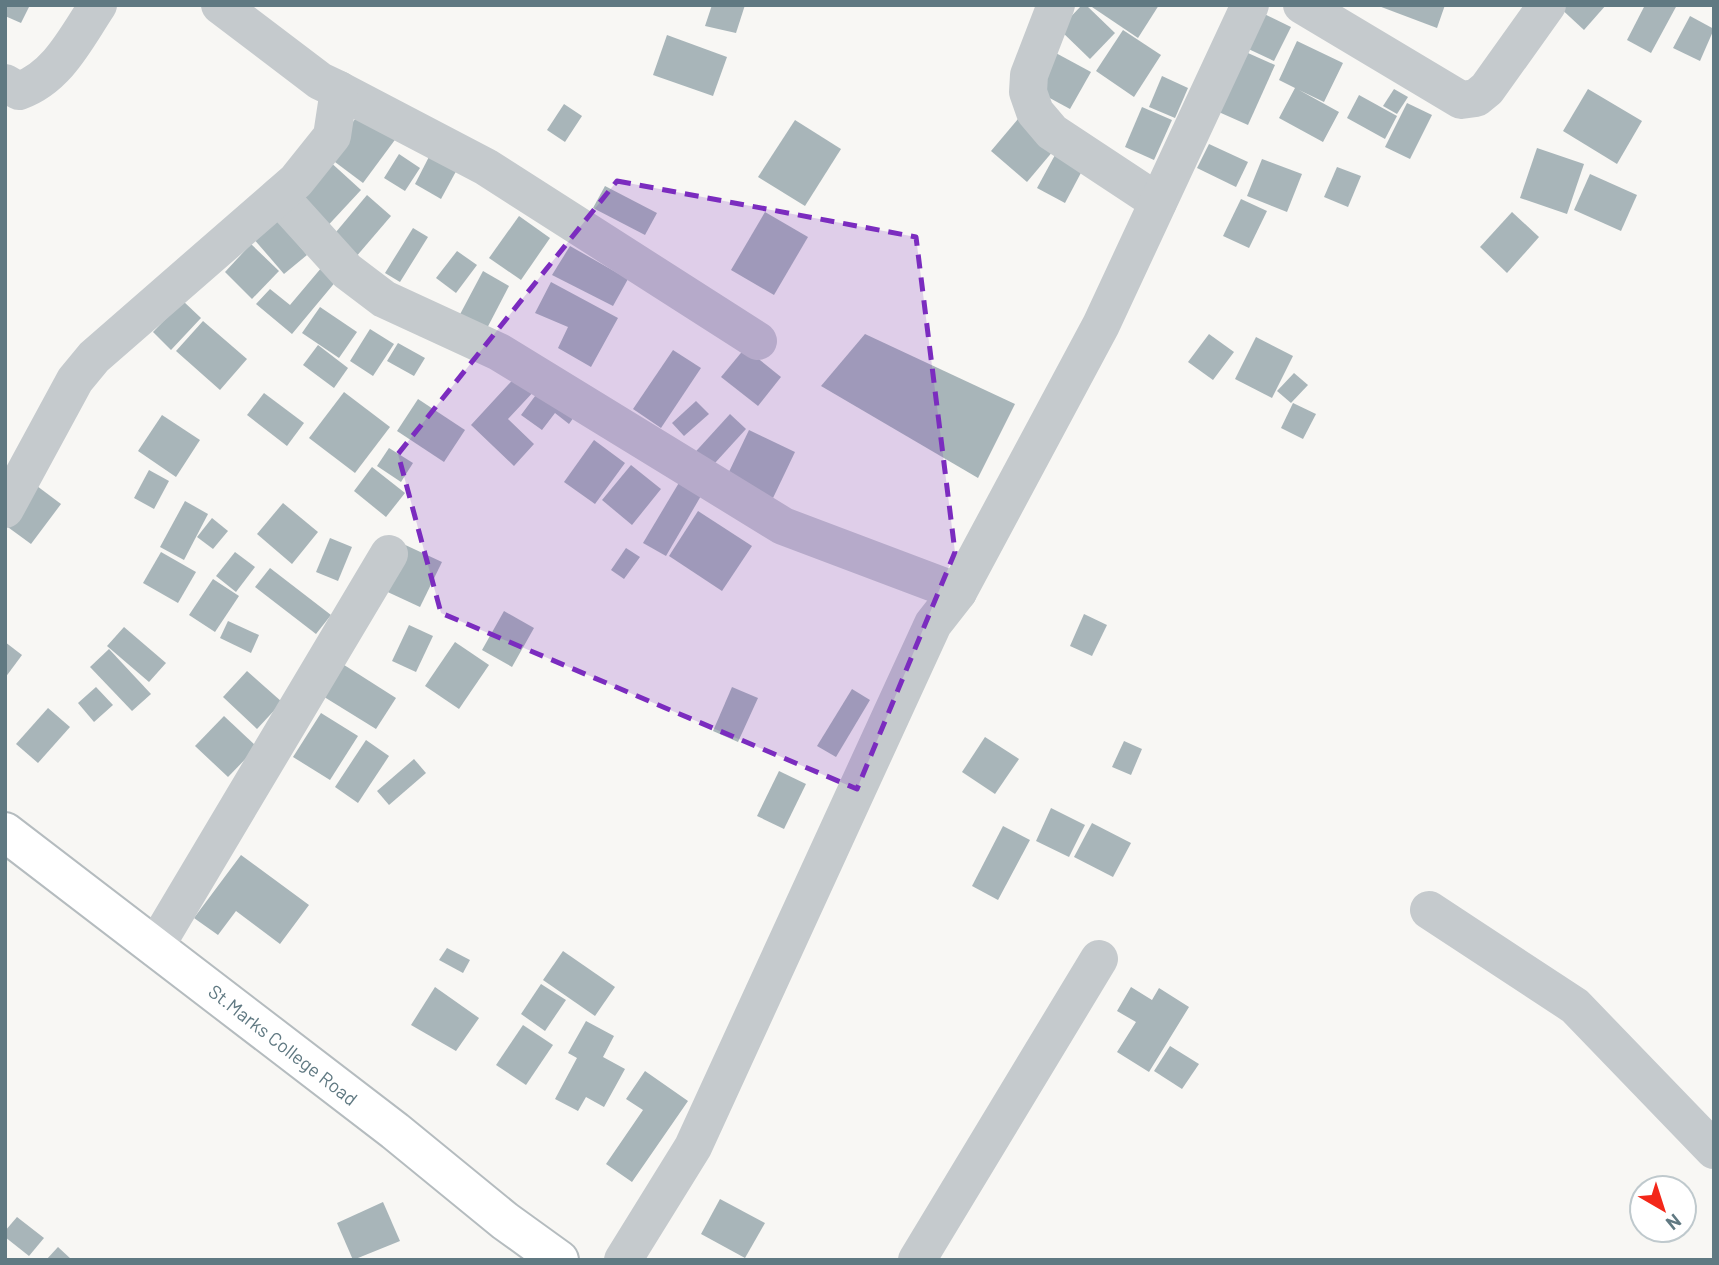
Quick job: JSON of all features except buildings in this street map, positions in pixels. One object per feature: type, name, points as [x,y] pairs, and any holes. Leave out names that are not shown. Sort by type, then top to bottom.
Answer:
[{"type":"main road","name":"St.Marks College Road","points":[[5,832],[395,1132],[505,1221],[559,1260]]},
{"type":"street","points":[[5,83],[19,91],[37,84],[59,64],[98,5]]},
{"type":"street","points":[[220,5],[320,81],[486,167],[758,341]]},
{"type":"street","points":[[1056,5],[1029,75],[1028,92],[1035,112],[1052,132],[1158,202]]},
{"type":"street","points":[[623,1260],[693,1147],[933,624],[958,592],[1101,325],[1250,5]]},
{"type":"street","points":[[1302,5],[1461,100],[1476,98],[1486,89],[1547,5]]},
{"type":"street","points":[[5,509],[75,380],[94,357],[279,196],[332,136],[339,90]]},
{"type":"street","points":[[279,196],[347,271],[384,299],[499,352],[783,526],[958,592]]},
{"type":"street","points":[[155,947],[389,554]]},
{"type":"street","points":[[1429,910],[1575,1006],[1714,1150]]},
{"type":"street","points":[[917,1260],[1099,959]]},
{"type":"highlighted area","points":[[617,181],[916,237],[955,552],[857,789],[441,613],[398,454]]}]
